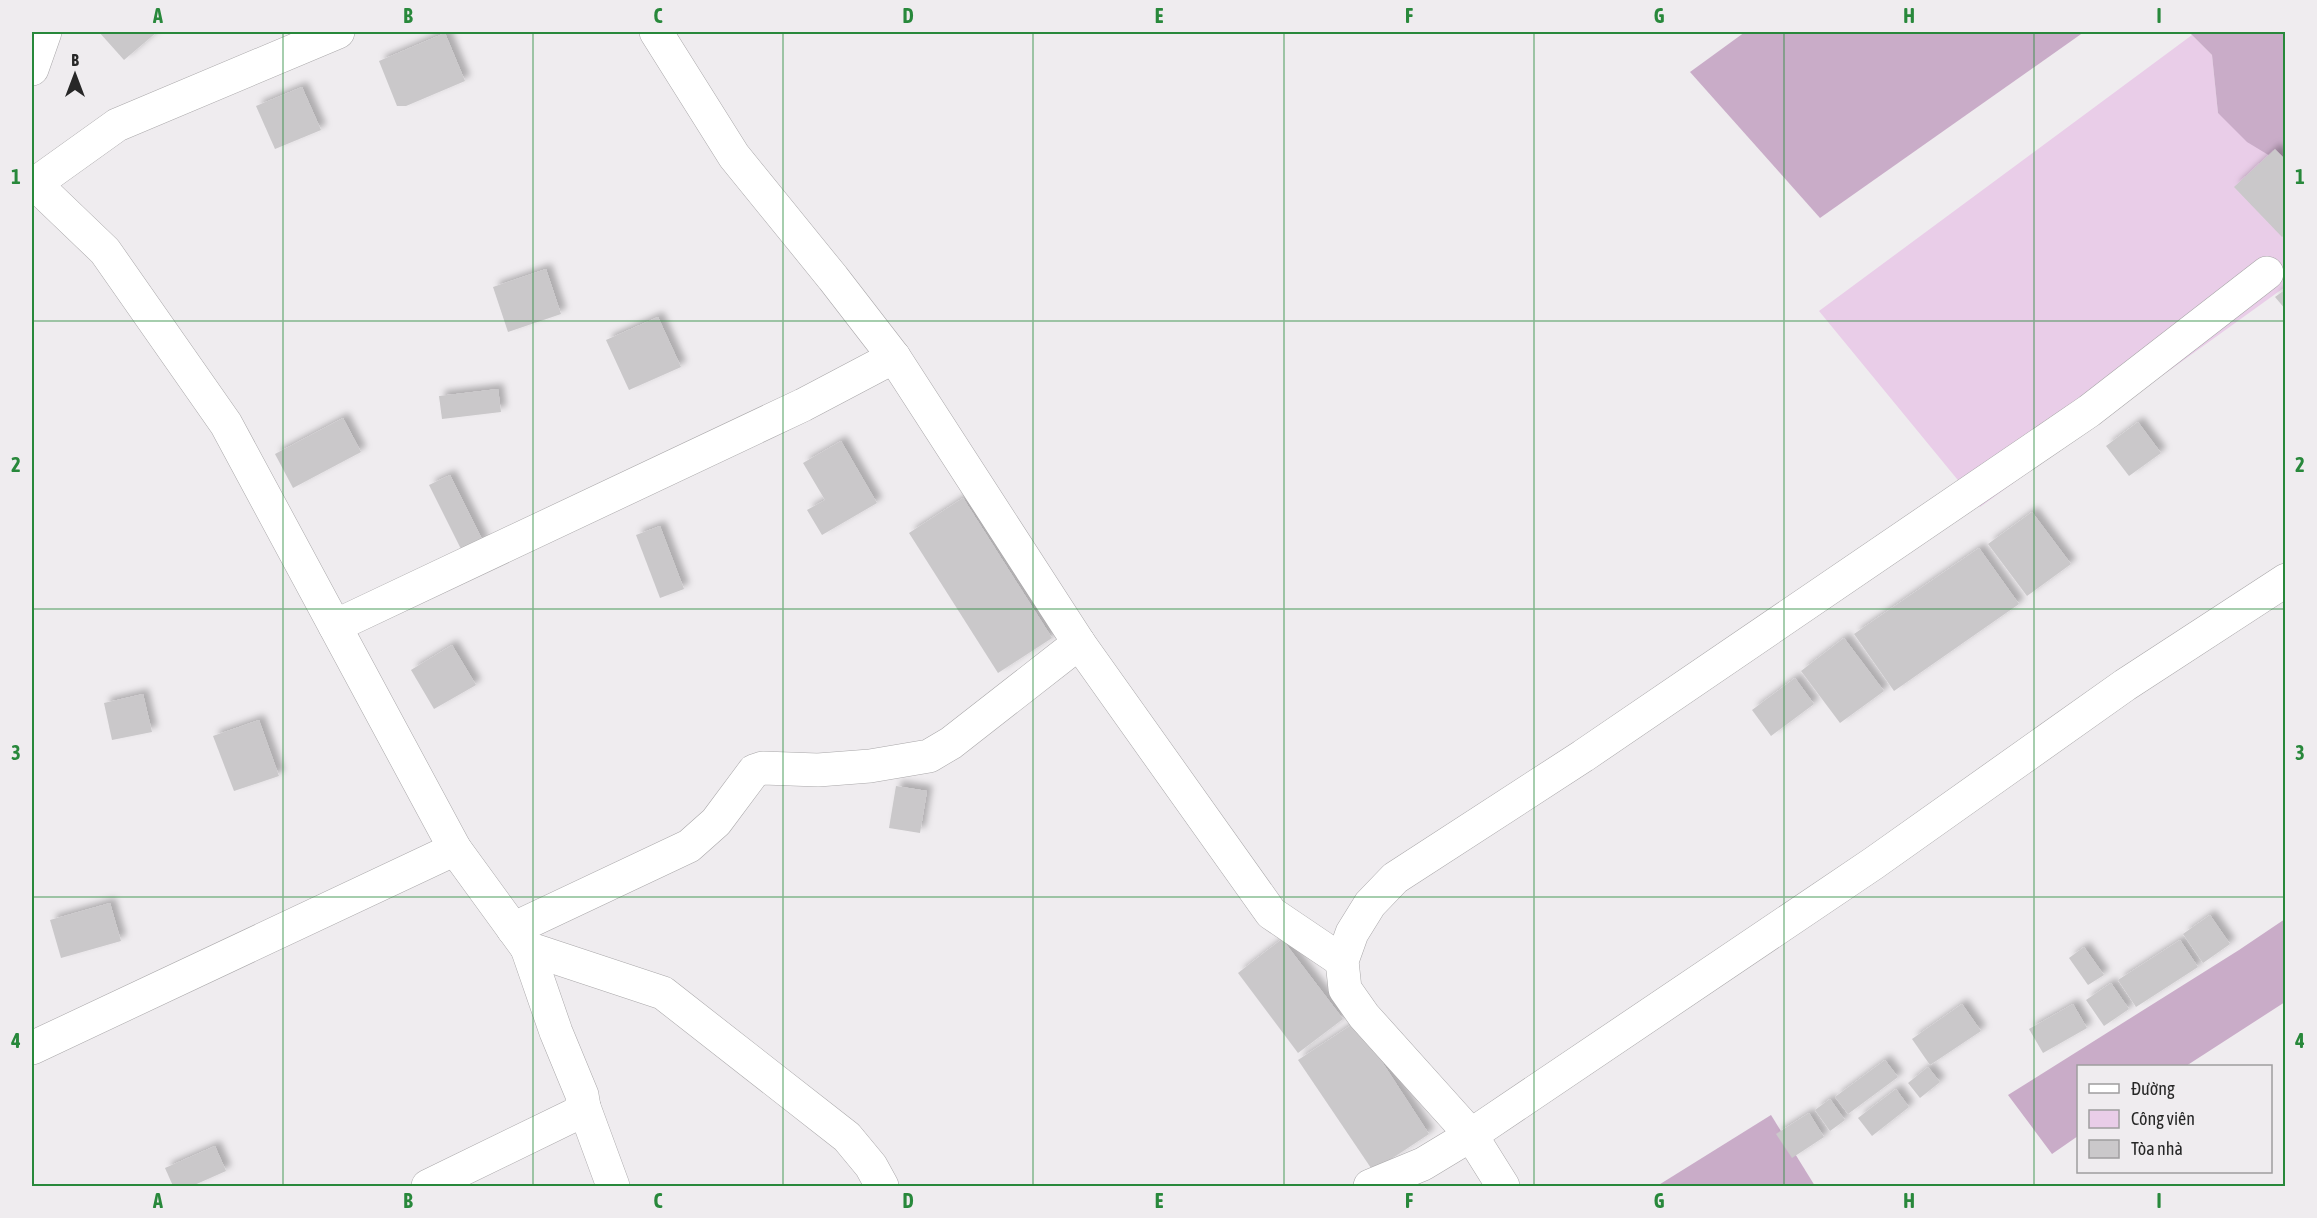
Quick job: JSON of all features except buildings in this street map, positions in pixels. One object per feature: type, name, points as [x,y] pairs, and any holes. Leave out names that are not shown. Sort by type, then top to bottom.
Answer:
[{"type":"street","points":[[32,69],[45,32]]},
{"type":"street","points":[[338,32],[117,125],[34,182],[105,251],[226,424],[455,849],[520,938],[582,1095],[584,1107],[613,1186]]},
{"type":"street","points":[[656,32],[734,156],[894,357],[1079,643],[1271,913],[1342,961]]},
{"type":"street","points":[[1503,1186],[1471,1135],[1364,1016],[1345,989],[1342,961],[1353,933],[1370,904],[1395,878],[1583,756],[2090,411],[2267,273]]},
{"type":"street","points":[[335,626],[803,405],[894,357]]},
{"type":"street","points":[[1370,1186],[1423,1164],[1471,1135],[1874,863],[2125,685],[2286,580]]},
{"type":"street","points":[[520,938],[689,846],[716,822],[754,771],[763,768],[818,770],[870,766],[929,756],[951,743],[1079,643]]},
{"type":"street","points":[[32,1048],[455,849]]},
{"type":"street","points":[[520,938],[663,993],[847,1137],[871,1167],[882,1186]]},
{"type":"street","points":[[428,1186],[574,1115],[584,1107]]},
{"type":"green space","points":[[2192,35],[2212,55],[2218,113],[2285,165],[2285,287],[1980,507],[1819,311]]},
{"type":"shaded area","points":[[1745,32],[2084,32],[1820,218],[1690,72]]},
{"type":"shaded area","points":[[2189,32],[2285,32],[2285,165],[2247,142],[2218,113],[2212,55]]},
{"type":"shaded area","points":[[2285,919],[2285,1002],[2188,1065],[2077,1065],[2077,1137],[2052,1154],[2008,1095]]},
{"type":"shaded area","points":[[1771,1115],[1815,1186],[1657,1186]]}]
